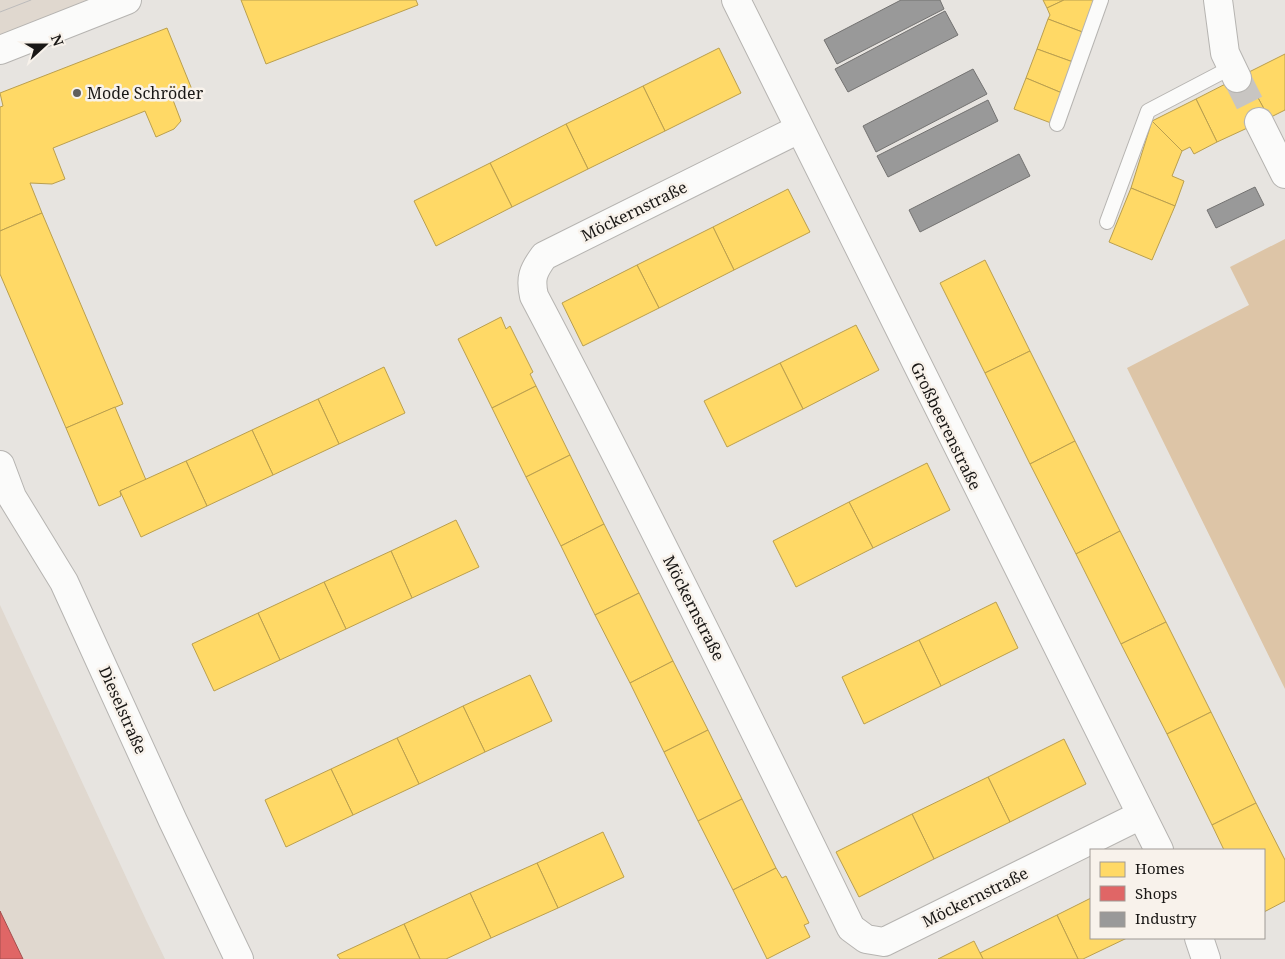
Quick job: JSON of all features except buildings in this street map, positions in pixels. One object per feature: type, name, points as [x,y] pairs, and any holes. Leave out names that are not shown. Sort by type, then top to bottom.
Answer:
[{"type":"street","points":[[0,50],[127,0]]},
{"type":"street","name":"Großbeerenstraße","points":[[736,0],[1158,849]]},
{"type":"street","points":[[1218,0],[1225,53],[1234,73]]},
{"type":"street","points":[[1259,122],[1285,174]]},
{"type":"street","name":"Möckernstraße","points":[[799,129],[544,256],[535,268],[531,283],[534,296],[754,728],[851,928],[866,939],[884,942],[1141,815]]},
{"type":"street","name":"Dieselstraße","points":[[0,465],[12,497],[64,582],[239,959]]},
{"type":"street","points":[[1199,939],[1206,959]]},
{"type":"lane","points":[[1057,124],[1101,0]]},
{"type":"lane","points":[[1107,222],[1148,111],[1234,73]]},
{"type":"shaded area","points":[[0,0],[90,0],[0,36]]},
{"type":"shaded area","points":[[1285,239],[1285,689],[1127,368],[1249,305],[1230,267]]},
{"type":"shaded area","points":[[0,605],[146,920],[165,959],[0,959]]},
{"type":"tunnel","points":[[1237,78],[1259,122]]},
{"type":"tram line","points":[[0,12],[31,0]]},
{"type":"place","name":"Mode Schröder","points":[[77,93]]}]
